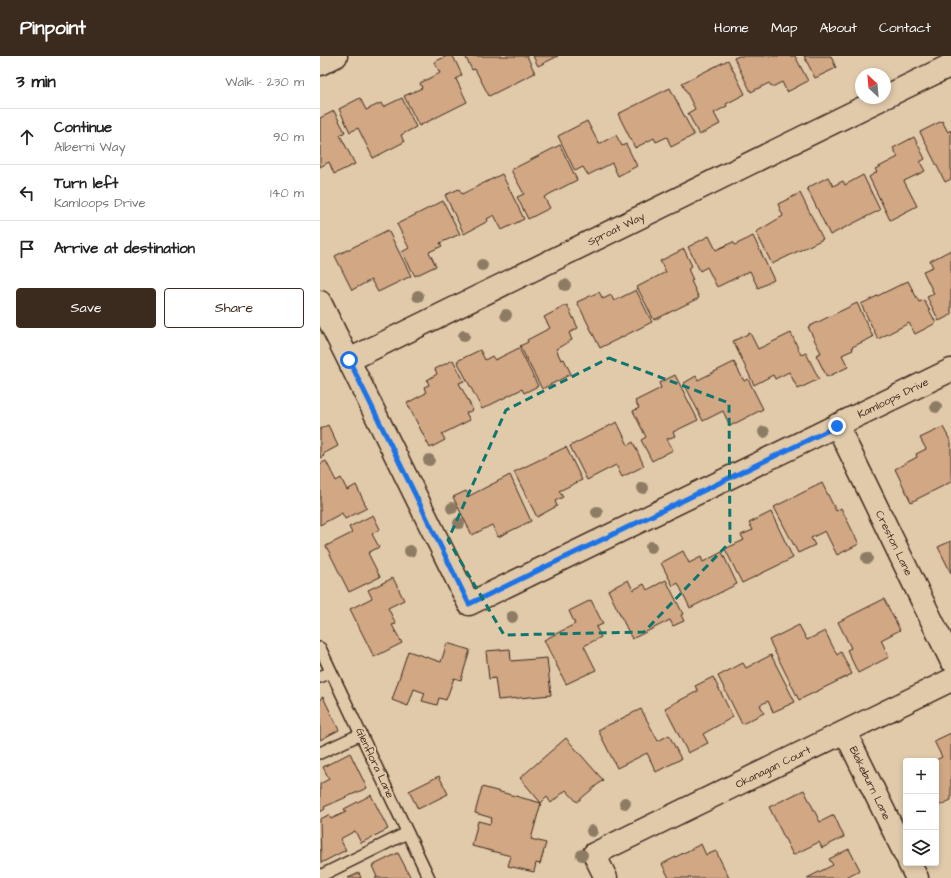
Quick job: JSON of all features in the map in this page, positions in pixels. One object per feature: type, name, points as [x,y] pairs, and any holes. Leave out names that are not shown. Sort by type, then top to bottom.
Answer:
[{"type":"street","points":[[320,64],[336,56]]},
{"type":"street","name":"Sproat Way","points":[[891,95],[951,65]]},
{"type":"street","name":"Sproat Way","points":[[349,360],[872,104]]},
{"type":"street","points":[[320,302],[349,360]]},
{"type":"street","name":"Kamloops Drive","points":[[349,360],[469,604],[951,370]]},
{"type":"street","name":"Creston Lane","points":[[837,426],[951,660]]},
{"type":"street","name":"Okanagan Court","points":[[606,878],[594,854],[951,680]]},
{"type":"street","name":"Blakeburn Lane","points":[[845,732],[903,850]]},
{"type":"street","points":[[911,866],[917,878]]},
{"type":"lane","name":"Glenflora Lane","points":[[320,648],[429,878]]},
{"type":"lane","points":[[320,677],[331,672]]},
{"type":"lane","points":[[320,753],[361,734]]},
{"type":"lane","points":[[320,876],[407,833]]},
{"type":"highlighted area","points":[[609,358],[729,403],[730,542],[644,632],[504,635],[448,540],[506,410]]},
{"type":"building","points":[[447,56],[453,56],[462,75],[456,79],[467,102],[419,126],[404,96],[422,88],[420,83],[440,73],[434,62]]},
{"type":"building","points":[[465,56],[527,56],[535,73],[489,96],[475,69],[472,70]]},
{"type":"building","points":[[533,56],[558,56],[538,66]]},
{"type":"building","points":[[739,56],[795,56],[808,81],[787,92],[782,82],[772,87],[769,83],[751,92],[734,58]]},
{"type":"building","points":[[804,56],[831,56],[836,68],[815,78]]},
{"type":"building","points":[[728,60],[745,94],[726,104],[727,106],[714,113],[720,124],[699,135],[688,113],[695,109],[682,83]]},
{"type":"building","points":[[670,88],[694,135],[671,147],[667,137],[656,142],[654,138],[635,148],[618,114]]},
{"type":"building","points":[[360,98],[366,110],[381,103],[383,107],[402,98],[416,127],[401,135],[404,142],[373,158],[358,128],[350,132],[339,109]]},
{"type":"building","points":[[334,111],[345,132],[340,135],[355,164],[334,174],[329,162],[320,167],[320,118]]},
{"type":"building","points":[[587,121],[599,144],[616,135],[622,146],[626,144],[637,166],[618,176],[612,163],[588,175],[583,167],[575,171],[558,136]]},
{"type":"building","points":[[942,121],[948,132],[951,130],[951,179],[945,182],[920,132]]},
{"type":"building","points":[[914,137],[925,159],[920,162],[925,171],[904,181],[917,206],[890,220],[869,177],[877,172],[875,169],[898,157],[893,148]]},
{"type":"building","points":[[560,145],[577,180],[544,197],[550,208],[528,219],[517,197],[524,194],[511,170]]},
{"type":"building","points":[[502,174],[524,219],[502,230],[494,215],[487,219],[488,221],[464,234],[445,195],[459,189],[462,194]]},
{"type":"building","points":[[863,175],[880,210],[830,235],[807,188],[828,177],[833,186],[843,181],[845,185]]},
{"type":"building","points":[[800,193],[823,239],[772,264],[756,232],[783,216],[778,204]]},
{"type":"building","points":[[443,201],[460,234],[440,243],[442,246],[429,252],[436,266],[415,276],[402,252],[409,248],[397,224]]},
{"type":"building","points":[[388,230],[411,276],[378,292],[371,280],[352,290],[335,256]]},
{"type":"building","points":[[709,236],[716,250],[733,242],[735,245],[753,236],[774,280],[758,288],[750,271],[717,287],[707,267],[700,271],[688,247]]},
{"type":"building","points":[[684,249],[692,266],[688,269],[693,280],[691,281],[699,298],[654,320],[637,287],[666,272],[660,261]]},
{"type":"building","points":[[951,250],[951,315],[939,321],[927,297],[934,294],[923,271],[933,267],[930,261]]},
{"type":"building","points":[[908,281],[919,302],[924,300],[936,323],[915,334],[909,323],[878,339],[861,304]]},
{"type":"building","points":[[636,290],[652,322],[600,348],[577,302],[599,292],[603,299],[611,295],[614,301]]},
{"type":"building","points":[[857,303],[873,337],[852,347],[853,350],[842,355],[848,367],[827,377],[816,355],[821,353],[808,327]]},
{"type":"building","points":[[567,305],[578,328],[569,333],[572,340],[556,349],[561,360],[564,359],[571,374],[542,389],[520,346],[528,342],[527,340],[550,328],[544,317]]},
{"type":"building","points":[[750,333],[758,349],[791,333],[801,355],[806,353],[819,379],[798,389],[789,372],[775,379],[773,375],[754,385],[733,341]]},
{"type":"building","points":[[519,348],[538,386],[524,393],[522,389],[482,409],[457,361],[480,350],[485,360],[492,356],[495,360]]},
{"type":"building","points":[[453,360],[464,381],[459,383],[473,410],[466,413],[470,420],[442,434],[445,440],[430,448],[407,403],[426,393],[424,387],[429,385],[427,380],[437,374],[435,369]]},
{"type":"building","points":[[734,362],[744,381],[748,379],[763,409],[730,426],[723,411],[703,421],[684,383],[696,376],[698,380]]},
{"type":"building","points":[[675,375],[698,420],[673,432],[675,436],[667,439],[673,450],[652,461],[641,440],[646,437],[633,411],[639,408],[635,401],[661,388],[659,383]]},
{"type":"building","points":[[617,422],[628,445],[633,442],[644,466],[622,477],[616,465],[587,480],[570,446]]},
{"type":"building","points":[[328,425],[338,446],[323,454],[324,456],[320,458],[320,429]]},
{"type":"building","points":[[943,427],[951,442],[951,482],[911,502],[895,469],[917,457],[916,454],[926,449],[920,438]]},
{"type":"building","points":[[566,447],[582,480],[559,491],[563,497],[555,501],[557,506],[537,517],[514,472]]},
{"type":"building","points":[[326,461],[336,481],[341,478],[347,490],[356,485],[367,508],[345,519],[342,513],[320,525],[320,464]]},
{"type":"building","points":[[510,475],[531,521],[498,537],[492,525],[472,535],[453,497],[466,491],[469,496]]},
{"type":"building","points":[[822,483],[836,511],[841,508],[859,544],[837,555],[825,531],[811,538],[815,545],[798,553],[774,507]]},
{"type":"building","points":[[771,512],[793,558],[742,583],[725,549],[744,540],[741,535],[753,530],[749,523]]},
{"type":"building","points":[[373,515],[380,529],[372,534],[379,547],[368,553],[380,577],[349,592],[326,546],[352,533],[349,527]]},
{"type":"building","points":[[951,541],[951,573],[938,547]]},
{"type":"building","points":[[683,551],[689,563],[701,557],[703,562],[722,552],[737,584],[690,608],[678,583],[673,586],[661,563]]},
{"type":"building","points":[[393,578],[404,600],[388,608],[396,624],[392,625],[402,643],[374,657],[350,609],[372,598],[368,590]]},
{"type":"building","points":[[628,580],[633,590],[644,584],[647,590],[666,580],[683,614],[681,615],[684,621],[673,626],[670,620],[632,639],[608,590]]},
{"type":"building","points":[[884,599],[900,630],[881,640],[889,657],[858,673],[847,650],[851,648],[838,622]]},
{"type":"building","points":[[591,600],[603,624],[596,627],[601,637],[584,646],[596,670],[566,684],[544,640],[575,624],[569,611]]},
{"type":"building","points":[[799,625],[807,640],[825,631],[837,655],[841,652],[852,674],[799,700],[769,640]]},
{"type":"building","points":[[447,643],[470,650],[461,680],[454,678],[446,700],[439,698],[437,705],[422,701],[425,693],[414,689],[408,706],[392,700],[408,651],[441,662]]},
{"type":"building","points":[[510,649],[511,661],[547,658],[551,695],[498,700],[495,678],[489,679],[486,651]]},
{"type":"building","points":[[771,655],[795,702],[773,712],[768,701],[760,705],[764,713],[742,724],[718,676],[743,663],[746,668]]},
{"type":"building","points":[[713,677],[733,717],[703,734],[708,743],[688,753],[665,708],[698,691],[695,686]]},
{"type":"building","points":[[323,697],[339,730],[320,740],[320,699]]},
{"type":"building","points":[[641,709],[658,741],[669,735],[681,759],[656,772],[647,753],[617,768],[598,730]]},
{"type":"building","points":[[951,733],[951,800],[939,806],[939,758],[942,757],[934,741]]},
{"type":"building","points":[[566,738],[603,780],[577,802],[566,790],[551,803],[547,797],[541,803],[520,778]]},
{"type":"building","points":[[350,753],[367,788],[324,807],[325,809],[320,812],[320,784],[329,779],[323,767]]},
{"type":"building","points":[[439,776],[448,794],[418,809],[409,791]]},
{"type":"building","points":[[482,787],[541,803],[531,839],[546,843],[540,864],[536,863],[534,872],[508,866],[511,856],[472,846],[478,821],[490,824],[492,818],[475,813]]},
{"type":"building","points":[[804,790],[820,822],[834,815],[844,837],[822,848],[819,842],[793,855],[769,807]]},
{"type":"building","points":[[371,795],[388,829],[361,843],[355,831],[340,839],[346,850],[321,863],[320,819],[329,815],[331,819],[346,812],[344,809]]},
{"type":"building","points":[[701,844],[706,855],[716,851],[729,878],[669,878],[662,864]]},
{"type":"building","points":[[849,849],[860,870],[844,878],[807,878],[833,865],[829,859]]},
{"type":"building","points":[[398,853],[411,878],[375,878],[377,877],[372,866]]},
{"type":"building","points":[[359,873],[361,878],[348,878]]},
{"type":"route","points":[[349,360],[469,604],[837,426]]}]
